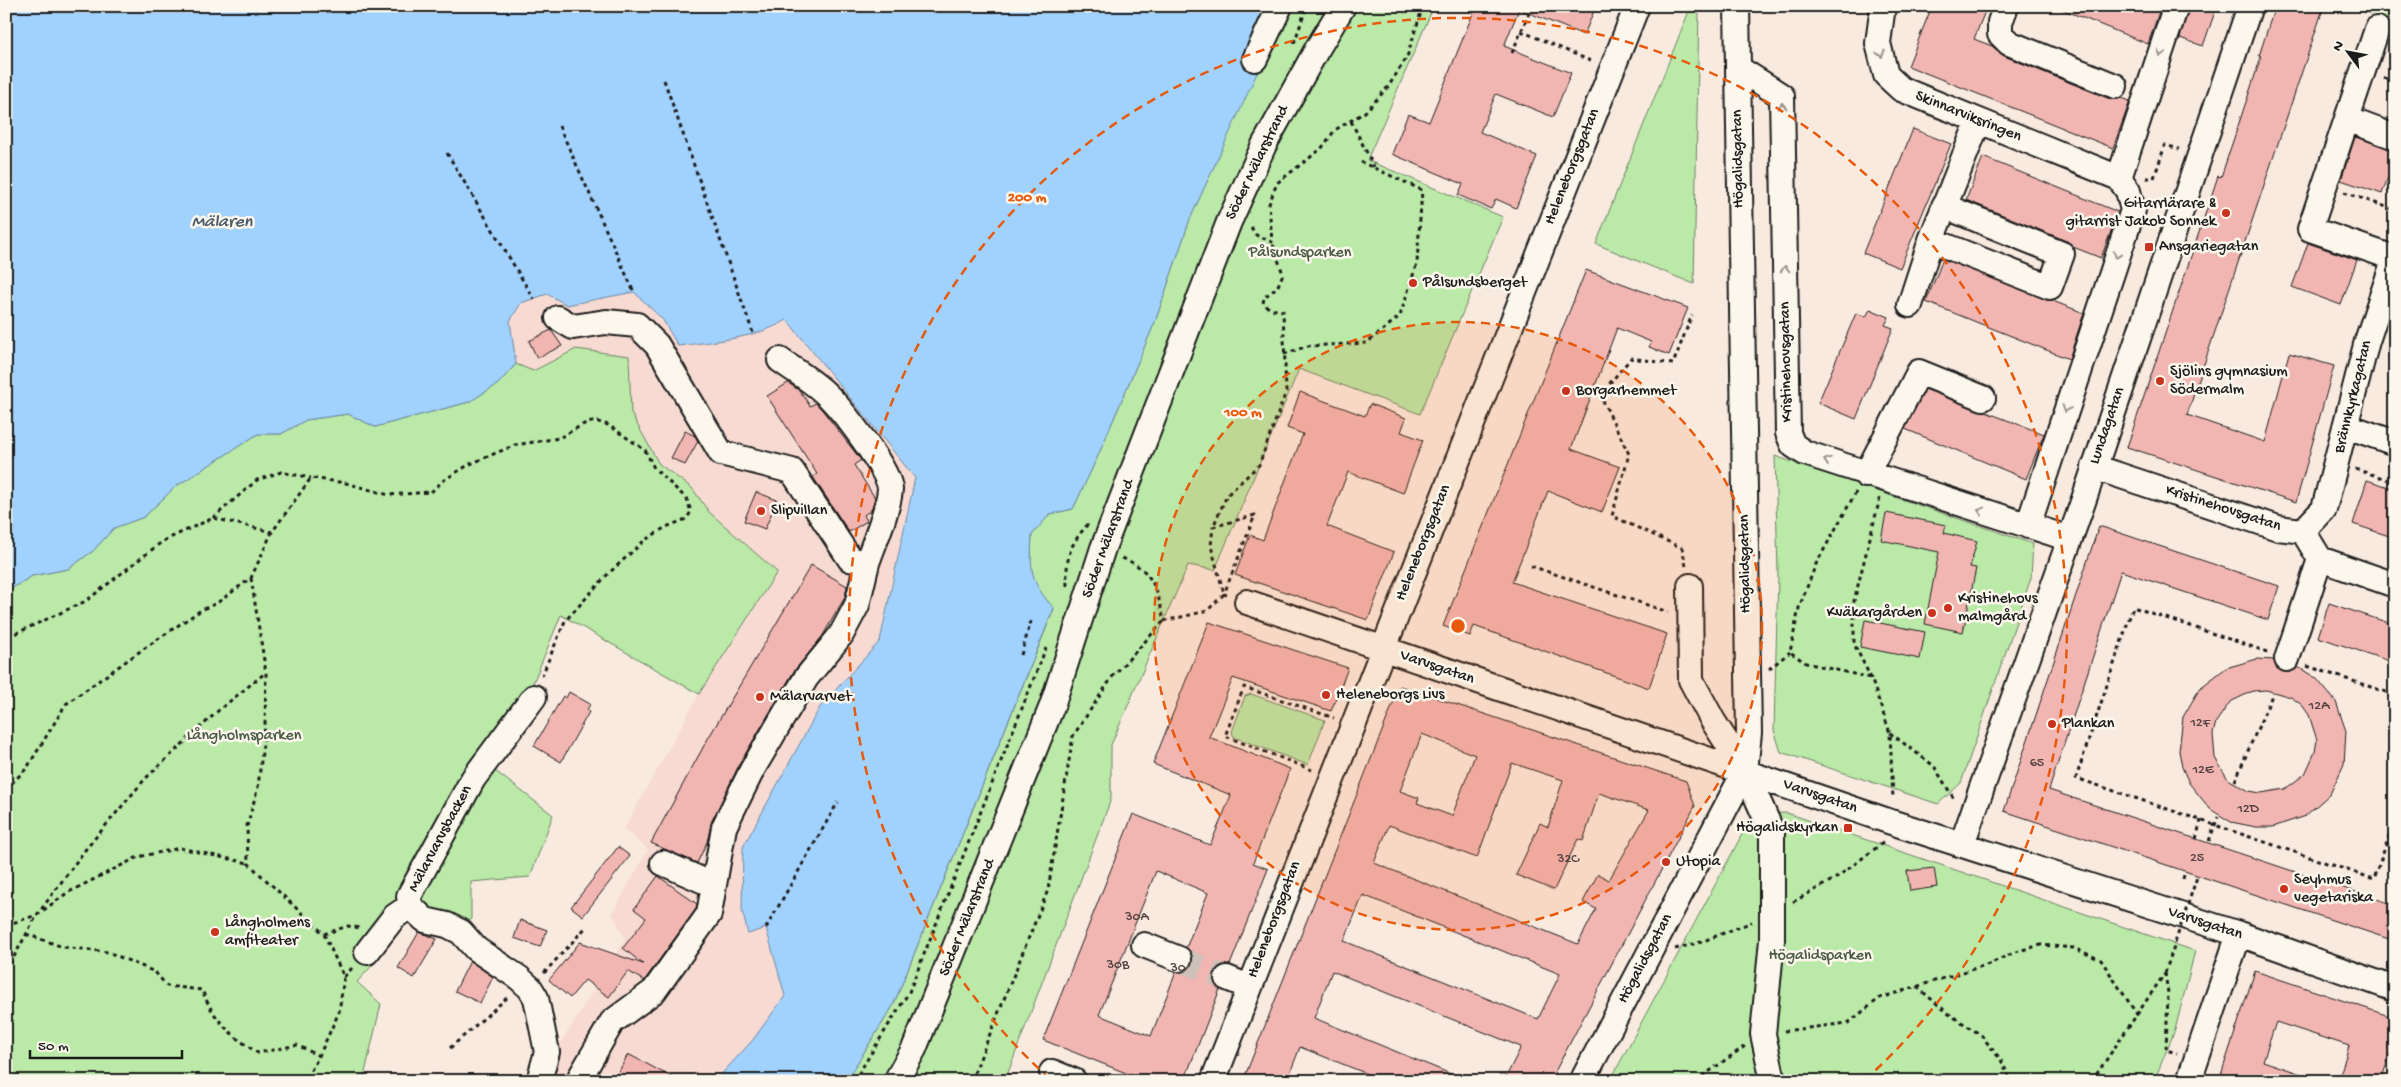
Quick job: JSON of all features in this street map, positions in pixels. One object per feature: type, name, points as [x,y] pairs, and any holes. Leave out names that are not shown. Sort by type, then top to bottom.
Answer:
[{"type":"street","points":[[1255,59],[1280,6]]},
{"type":"street","name":"Söder Mälarstrand","points":[[896,1081],[914,1049],[1052,706],[1103,548],[1228,222],[1264,145],[1316,50],[1343,6]]},
{"type":"street","name":"Heleneborgsgatan","points":[[1213,1081],[1381,649],[1637,6]]},
{"type":"street","name":"Högalidsgatan","points":[[1582,1081],[1745,771],[1749,733],[1737,6]]},
{"type":"street","name":"Skinnarviksringen","points":[[1882,6],[1878,43],[1886,75],[1900,89],[2119,178]]},
{"type":"street","points":[[2006,6],[2000,22],[2000,34],[2009,43],[2115,86]]},
{"type":"street","points":[[2028,526],[2133,210],[2128,191],[2119,178],[2176,6]]},
{"type":"street","name":"Lundagatan","points":[[1962,844],[2070,539],[2250,6]]},
{"type":"street","points":[[2377,29],[2310,229],[2394,258]]},
{"type":"street","name":"Kristinehovsgatan","points":[[1738,68],[1782,96],[1788,433],[1793,445],[1805,454],[2070,539]]},
{"type":"street","points":[[2347,119],[2395,137]]},
{"type":"street","points":[[1910,305],[1931,240],[1978,122]]},
{"type":"street","points":[[1931,240],[2050,287],[2062,254],[1944,206]]},
{"type":"street","name":"Brännkyrkagatan","points":[[2303,531],[2324,509],[2347,426],[2367,342],[2394,258]]},
{"type":"street","points":[[558,318],[573,326],[606,322],[637,325],[657,345],[722,453],[792,471],[850,559],[868,563]]},
{"type":"street","points":[[578,1081],[612,1022],[654,990],[709,914],[724,827],[752,770],[806,678],[841,635],[857,605],[888,498],[889,484],[872,453],[840,408],[825,393],[780,360]]},
{"type":"street","points":[[1876,478],[1919,372],[1983,398]]},
{"type":"street","points":[[2347,426],[2395,443]]},
{"type":"street","name":"Kristinehovsgatan","points":[[2094,467],[2278,528],[2303,531],[2320,559]]},
{"type":"street","points":[[2287,659],[2320,559],[2395,585]]},
{"type":"street","points":[[1690,586],[1691,680],[1713,721],[1745,771],[1772,832],[1772,940],[1762,1034],[1773,1081]]},
{"type":"street","name":"Varvsgatan","points":[[1247,602],[1894,823],[2239,934],[2395,989]]},
{"type":"street","name":"Mälarvarvsbacken","points":[[527,986],[519,978],[476,949],[461,932],[447,925],[425,920],[415,913],[410,906],[410,896],[473,779],[534,696]]},
{"type":"street","points":[[663,863],[714,885]]},
{"type":"street","points":[[367,952],[394,917],[410,906]]},
{"type":"street","points":[[2189,1081],[2239,934]]},
{"type":"street","points":[[1144,945],[1179,959]]},
{"type":"street","points":[[1227,978],[1249,987]]},
{"type":"street","points":[[527,986],[536,998],[546,1052],[539,1081]]},
{"type":"street","points":[[1052,1072],[1074,1081]]},
{"type":"path","points":[[1291,50],[1307,6]]},
{"type":"path","points":[[971,1081],[1048,890],[1073,736],[1113,676],[1164,621],[1207,611],[1224,594],[1212,546],[1213,527],[1226,495],[1259,465],[1286,392],[1283,311],[1263,304],[1264,297],[1277,288],[1283,274],[1272,242],[1270,204],[1278,183],[1321,149],[1335,130],[1365,112],[1388,87],[1407,57],[1423,6]]},
{"type":"path","points":[[1512,53],[1532,6]]},
{"type":"path","points":[[1521,31],[1612,70]]},
{"type":"path","points":[[2379,76],[2395,82]]},
{"type":"path","points":[[664,80],[753,333]]},
{"type":"path","points":[[1351,121],[1374,168]]},
{"type":"path","points":[[559,126],[634,292]]},
{"type":"path","points":[[2154,178],[2165,144],[2182,150]]},
{"type":"path","points":[[447,152],[534,299]]},
{"type":"path","points":[[1284,354],[1308,346],[1367,343],[1400,316],[1417,263],[1422,190],[1361,162]]},
{"type":"path","points":[[2337,190],[2395,210]]},
{"type":"path","points":[[1245,219],[1256,235],[1272,242]]},
{"type":"path","points":[[1690,586],[1682,548],[1612,516],[1629,454],[1600,395],[1631,358],[1673,364],[1692,315]]},
{"type":"path","points":[[8,637],[86,601],[163,541],[213,518],[257,480],[281,472],[346,483],[389,495],[431,492],[444,480],[470,464],[515,445],[559,438],[584,424],[595,421],[608,425],[646,450],[654,468],[687,499],[691,512],[686,519],[666,527],[645,540],[608,574],[565,620],[534,696]]},
{"type":"path","points":[[2337,463],[2395,482]]},
{"type":"path","points":[[6,789],[27,768],[66,704],[138,652],[201,610],[217,603],[251,578],[272,532],[311,478]]},
{"type":"path","points":[[1769,670],[1790,652],[1799,608],[1816,564],[1876,478]]},
{"type":"path","points":[[1876,478],[1854,601],[1854,644],[1871,678],[1890,733],[1894,823]]},
{"type":"path","points":[[1213,527],[1255,516],[1232,572]]},
{"type":"path","points":[[213,518],[272,532]]},
{"type":"path","points":[[1116,556],[1138,564],[1156,587],[1164,621]]},
{"type":"path","points":[[1531,566],[1690,619]]},
{"type":"path","points":[[248,863],[247,826],[258,787],[265,726],[266,673],[251,578]]},
{"type":"path","points":[[2395,695],[2133,607],[2076,778],[2374,879],[2395,819]]},
{"type":"path","points":[[1021,655],[1031,621]]},
{"type":"path","name":"Söder Mälarstrand","points":[[854,1081],[909,992],[1049,640]]},
{"type":"path","points":[[1790,652],[1806,663],[1871,678]]},
{"type":"path","points":[[6,971],[37,915],[84,850],[145,780],[219,710],[266,673]]},
{"type":"path","points":[[1331,778],[1225,736],[1244,687],[1352,725]]},
{"type":"path","points":[[2235,781],[2273,693]]},
{"type":"path","points":[[1890,733],[1934,766],[1954,799]]},
{"type":"path","points":[[766,928],[838,802]]},
{"type":"path","points":[[2209,841],[2218,817]]},
{"type":"path","points":[[2196,839],[2201,820]]},
{"type":"path","points":[[6,925],[37,915],[67,893],[138,857],[180,848],[248,863],[324,934],[344,977],[339,1012],[319,1056],[305,1081]]},
{"type":"path","points":[[2183,879],[2185,871]]},
{"type":"path","points":[[2092,1081],[2138,1016],[2165,973],[2197,877]]},
{"type":"path","points":[[324,934],[348,926],[381,933]]},
{"type":"path","points":[[450,1048],[527,986],[587,926]]},
{"type":"path","points":[[26,934],[63,947],[108,952],[155,972],[167,986],[202,990],[210,1010],[232,1036],[258,1053],[297,1045],[319,1056]]},
{"type":"path","points":[[1696,1081],[1762,1034],[1848,1023],[1880,998],[1989,964],[2018,950],[2040,945],[2074,948],[2101,960],[2138,1016]]},
{"type":"path","points":[[2165,973],[2168,993],[2166,1050]]},
{"type":"path","points":[[1916,986],[1949,1014],[1981,1035],[2001,1060],[2011,1081]]},
{"type":"path","points":[[6,1074],[9,1081]]},
{"type":"shaded area","points":[[634,292],[663,320],[678,346],[734,338],[773,328],[787,320],[915,478],[880,641],[820,707],[743,847],[742,910],[748,933],[766,928],[785,996],[752,1041],[715,1081],[547,1081],[553,1055],[625,940],[612,913],[648,850],[624,829],[699,694],[777,572],[709,512],[692,488],[659,464],[631,413],[628,356],[576,349],[533,371],[516,364],[510,321],[521,303],[547,294],[567,305]]},
{"type":"green space","name":"Pålsundsparken","points":[[1271,6],[1434,6],[1367,160],[1503,217],[1420,414],[1299,369],[1215,570],[1188,565],[1111,745],[1111,799],[1005,1081],[846,1081],[893,1006],[1054,609],[1040,591],[1033,575],[1031,567],[1032,535],[1050,514],[1073,509],[1097,458],[1155,322],[1190,219],[1257,71],[1245,66]]},
{"type":"green space","points":[[1691,6],[1699,6],[1694,284],[1596,244]]},
{"type":"green space","points":[[2347,6],[2395,6],[2392,21]]},
{"type":"green space","name":"Långholmsparken","points":[[576,349],[629,356],[631,413],[659,464],[692,488],[709,512],[777,572],[699,694],[561,615],[529,693],[490,767],[553,815],[530,877],[471,882],[471,920],[454,922],[417,907],[398,924],[380,957],[357,982],[381,1004],[363,1081],[6,1081],[6,592],[32,576],[68,569],[93,551],[114,528],[144,517],[175,487],[258,434],[281,434],[306,420],[348,414],[375,427],[469,402],[498,384],[516,364],[533,371]]},
{"type":"green space","points":[[1775,456],[2033,544],[2031,578],[1961,783],[1938,804],[1781,752],[1774,730],[1778,574]]},
{"type":"green space","points":[[1251,694],[1325,720],[1308,765],[1234,737],[1232,732],[1245,696]]},
{"type":"green space","name":"Högalidsparken","points":[[1787,813],[2195,951],[2175,1030],[2154,1081],[1610,1081],[1753,814]]},
{"type":"water","name":"Mälaren","points":[[6,6],[1271,6],[1246,66],[1258,71],[1190,219],[1155,322],[1097,458],[1073,509],[1050,514],[1032,535],[1031,557],[1033,575],[1040,591],[1054,608],[893,1006],[846,1081],[715,1081],[752,1041],[785,996],[766,928],[748,934],[742,910],[743,847],[820,707],[880,641],[915,478],[787,320],[748,335],[720,341],[678,346],[663,320],[634,292],[567,305],[547,294],[521,303],[510,321],[516,364],[498,384],[469,402],[375,427],[348,414],[306,420],[281,434],[258,434],[175,487],[144,517],[114,528],[93,551],[68,569],[32,576],[6,592]]},
{"type":"building","points":[[1476,6],[1596,6],[1584,35],[1519,9],[1504,46],[1571,73],[1553,117],[1496,94],[1480,132],[1537,156],[1516,208],[1496,199],[1491,209],[1458,195],[1463,184],[1392,154],[1408,114],[1429,122]]},
{"type":"building","points":[[1932,6],[1987,6],[1974,39],[1992,46],[2004,56],[2110,99],[2122,98],[2130,101],[2113,148],[1908,66]]},
{"type":"building","points":[[2054,6],[2161,6],[2148,44]]},
{"type":"building","points":[[2189,6],[2217,6],[2203,46],[2180,38]]},
{"type":"building","points":[[2275,6],[2324,6],[2187,415],[2265,442],[2289,353],[2334,366],[2296,502],[2127,447],[2218,176],[2221,177],[2261,57],[2259,56]]},
{"type":"building","points":[[1913,129],[1951,144],[1900,268],[1863,253]]},
{"type":"building","points":[[2355,137],[2395,150],[2395,157],[2382,194],[2341,180]]},
{"type":"building","points":[[1983,157],[2118,212],[2101,258],[2073,247],[2067,241],[1966,200]]},
{"type":"building","points":[[2308,243],[2357,260],[2341,305],[2292,287]]},
{"type":"building","points":[[1943,259],[2084,313],[2069,359],[1926,302]]},
{"type":"building","points":[[1586,270],[1688,308],[1669,355],[1649,347],[1651,342],[1617,328],[1571,449],[1620,467],[1602,512],[1548,491],[1512,582],[1667,634],[1649,688],[1474,626],[1470,636],[1443,626]]},
{"type":"building","points":[[1870,309],[1889,317],[1885,325],[1893,328],[1856,419],[1818,403],[1856,313],[1866,317]]},
{"type":"building","points":[[551,330],[562,346],[537,358],[529,341]]},
{"type":"building","points":[[788,383],[800,391],[810,406],[816,403],[861,460],[854,465],[875,498],[871,510],[864,515],[867,521],[849,532],[813,477],[817,474],[767,396]]},
{"type":"building","points":[[1925,389],[2044,434],[2026,479],[1905,429]]},
{"type":"building","points":[[1300,392],[1365,416],[1370,404],[1406,418],[1401,432],[1423,440],[1403,493],[1348,472],[1327,526],[1394,552],[1368,620],[1235,575],[1250,535],[1263,540],[1303,434],[1287,428]]},
{"type":"building","points":[[685,431],[695,436],[698,441],[685,465],[671,458]]},
{"type":"building","points":[[2367,480],[2395,489],[2395,538],[2353,524]]},
{"type":"building","name":"Slipvillan","points":[[756,492],[777,500],[765,529],[744,521]]},
{"type":"building","points":[[1886,513],[1946,525],[1944,533],[1977,541],[1970,567],[1976,568],[1963,632],[1925,624],[1939,552],[1881,540]]},
{"type":"building","name":"Plankan","points":[[2099,526],[2279,586],[2268,620],[2121,571],[2049,790],[2395,905],[2395,941],[2004,811]]},
{"type":"building","name":"Mälarvarvet","points":[[811,565],[847,586],[845,597],[822,637],[794,671],[740,763],[712,821],[707,842],[697,863],[651,843],[706,742]]},
{"type":"building","points":[[2329,603],[2395,625],[2395,663],[2318,637]]},
{"type":"building","points":[[1865,620],[1925,632],[1920,659],[1860,647]]},
{"type":"building","points":[[1209,622],[1348,668],[1331,711],[1233,678],[1209,737],[1290,769],[1253,863],[1268,869],[1230,965],[1219,967],[1214,973],[1214,980],[1220,989],[1184,1081],[1135,1081],[1136,1077],[1043,1040],[1133,814],[1210,845],[1231,795],[1153,764]],"holes":[[[1156,871],[1208,893],[1186,948],[1192,957],[1192,964],[1187,970],[1176,972],[1151,1036],[1099,1015]]]},
{"type":"building","points":[[2257,659],[2274,660],[2276,668],[2283,672],[2290,672],[2298,667],[2316,678],[2336,702],[2346,731],[2344,764],[2330,794],[2305,816],[2273,827],[2256,827],[2231,822],[2210,809],[2189,783],[2182,767],[2179,751],[2183,717],[2200,688],[2226,668]],"holes":[[[2266,690],[2291,697],[2302,705],[2309,715],[2317,740],[2315,752],[2305,774],[2285,789],[2261,793],[2249,791],[2228,779],[2215,758],[2213,734],[2216,722],[2230,702],[2253,691]]]},
{"type":"building","points":[[1400,686],[1686,781],[1695,806],[1550,1081],[1504,1081],[1521,1047],[1332,971],[1314,1018],[1468,1081],[1385,1081],[1300,1047],[1287,1081],[1243,1081]],"holes":[[[1422,734],[1475,755],[1452,816],[1417,803],[1419,798],[1400,791]],[[1512,763],[1563,780],[1548,827],[1540,823],[1516,875],[1554,890],[1578,839],[1583,841],[1599,793],[1649,810],[1609,880],[1598,874],[1583,902],[1596,909],[1578,944],[1374,863],[1389,825],[1477,858]],[[1363,895],[1560,974],[1538,1019],[1344,941]]]},
{"type":"building","points":[[569,692],[590,704],[587,710],[589,712],[561,762],[534,746],[563,696],[566,698]]},
{"type":"building","points":[[618,847],[630,856],[583,916],[571,907]]},
{"type":"building","points":[[1934,868],[1937,887],[1910,891],[1907,871]]},
{"type":"building","points":[[658,876],[697,904],[696,909],[644,981],[628,971],[609,997],[585,980],[570,998],[549,980],[580,942],[643,964],[623,948],[646,918],[634,909]]},
{"type":"building","points":[[520,920],[547,930],[540,947],[514,938]]},
{"type":"building","points":[[419,932],[437,939],[414,978],[398,968]]},
{"type":"building","points":[[470,961],[493,977],[480,1003],[455,991]]},
{"type":"building","points":[[2255,971],[2395,1018],[2395,1039],[2381,1081],[2338,1081],[2349,1046],[2276,1022],[2263,1061],[2313,1078],[2312,1081],[2219,1081]]},
{"type":"building","points":[[628,1054],[679,1081],[614,1081]]},
{"type":"tunnel","points":[[1179,959],[1227,978]]},
{"type":"place","name":"Gitarrlärare & gitarrist Jakob Sonnek","points":[[2226,213]]},
{"type":"place","name":"Ansgariegatan","points":[[2149,247]]},
{"type":"place","name":"Pålsundsberget","points":[[1413,283]]},
{"type":"place","name":"Sjölins gymnasium Södermalm","points":[[2160,381]]},
{"type":"place","name":"Borgarhemmet","points":[[1566,391]]},
{"type":"place","name":"Slipvillan","points":[[761,511]]},
{"type":"place","name":"Kristinehovs malmgård","points":[[1948,608]]},
{"type":"place","name":"Kväkargården","points":[[1932,613]]},
{"type":"place","name":"Heleneborgs Livs","points":[[1326,695]]},
{"type":"place","name":"Mälarvarvet","points":[[760,697]]},
{"type":"place","name":"Plankan","points":[[2052,724]]},
{"type":"place","name":"Högalidskyrkan","points":[[1848,828]]},
{"type":"place","name":"Utopia","points":[[1666,862]]},
{"type":"place","name":"Seyhmus vegetariska","points":[[2284,889]]},
{"type":"place","name":"Långholmens amfiteater","points":[[215,932]]}]
